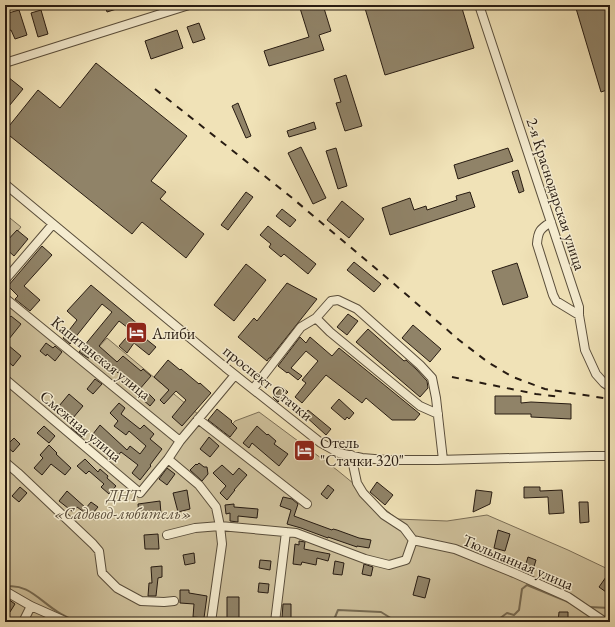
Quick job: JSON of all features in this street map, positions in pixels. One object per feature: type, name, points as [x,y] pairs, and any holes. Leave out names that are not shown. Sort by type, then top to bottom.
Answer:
[{"type":"street","points":[[5,63],[175,7],[189,5]]},
{"type":"street","name":"2-я Краснодарская улица","points":[[479,5],[579,308],[585,350],[596,374],[610,387]]},
{"type":"street","name":"проспект Стачки","points":[[5,184],[252,389],[321,443],[339,452],[362,458],[387,460],[610,456]]},
{"type":"street","points":[[551,222],[541,228],[537,244],[556,301],[579,315]]},
{"type":"street","points":[[5,280],[53,224]]},
{"type":"street","name":"Капитанская улица","points":[[5,298],[180,441]]},
{"type":"street","points":[[252,389],[301,327],[316,318],[330,302],[338,300],[357,309],[420,365],[432,378],[436,398],[443,460]]},
{"type":"street","points":[[316,318],[330,332],[420,406],[438,414]]},
{"type":"street","points":[[211,622],[222,544],[216,507],[199,485],[168,458],[180,441],[235,375]]},
{"type":"street","name":"Смежная улица","points":[[5,379],[140,493],[168,458]]},
{"type":"street","points":[[198,419],[307,504]]},
{"type":"street","points":[[167,535],[195,528],[220,526],[296,533],[366,559],[389,564],[406,560],[413,540],[404,528],[384,515],[362,493],[357,483],[351,455]]},
{"type":"street","points":[[5,462],[93,544],[99,551],[102,573],[117,588],[141,601],[174,601]]},
{"type":"street","points":[[275,622],[286,532]]},
{"type":"street","name":"Тюльпанная улица","points":[[413,540],[455,549],[514,574],[568,597],[606,622]]},
{"type":"street","points":[[5,591],[31,606],[66,622]]},
{"type":"street","points":[[23,622],[31,606]]},
{"type":"green space","points":[[5,214],[21,227],[5,246]]},
{"type":"green space","name":"ДНТ «Садовод-любитель»","points":[[5,293],[87,360],[107,338],[223,435],[235,421],[259,412],[337,470],[397,519],[447,521],[487,515],[610,570],[610,622],[5,622]]},
{"type":"building","points":[[105,5],[126,5],[126,6],[107,12]]},
{"type":"building","points":[[299,5],[323,5],[331,31],[319,35],[324,50],[269,66],[264,51],[309,37]]},
{"type":"building","points":[[364,5],[461,5],[474,48],[385,75]]},
{"type":"building","points":[[575,5],[610,5],[610,89],[601,92]]},
{"type":"building","points":[[19,10],[27,35],[15,39],[11,30],[5,32],[5,14]]},
{"type":"building","points":[[41,10],[48,34],[38,37],[31,13]]},
{"type":"building","points":[[199,23],[205,39],[193,43],[187,27]]},
{"type":"building","points":[[177,30],[183,48],[151,59],[145,41]]},
{"type":"building","points":[[96,63],[187,136],[151,181],[166,192],[160,199],[204,234],[186,258],[142,222],[132,234],[5,132],[38,90],[60,108]]},
{"type":"building","points":[[346,75],[362,126],[345,131],[336,103],[341,102],[334,79]]},
{"type":"building","points":[[8,77],[23,89],[5,111],[5,81]]},
{"type":"building","points":[[238,103],[251,136],[246,138],[232,106]]},
{"type":"building","points":[[314,122],[316,129],[289,137],[287,131]]},
{"type":"building","points":[[301,147],[326,198],[313,204],[288,153]]},
{"type":"building","points":[[336,148],[347,186],[338,189],[326,151]]},
{"type":"building","points":[[508,148],[513,161],[458,179],[454,165]]},
{"type":"building","points":[[518,170],[524,191],[519,193],[512,172]]},
{"type":"building","points":[[246,192],[253,197],[228,230],[221,225]]},
{"type":"building","points":[[470,192],[475,207],[390,235],[382,208],[410,198],[414,210],[426,206],[427,210],[457,200],[456,196]]},
{"type":"building","points":[[342,201],[364,219],[349,238],[327,220]]},
{"type":"building","points":[[282,209],[296,220],[290,227],[276,216]]},
{"type":"building","points":[[268,226],[316,264],[308,274],[284,254],[281,257],[269,247],[271,244],[260,235]]},
{"type":"building","points":[[17,230],[28,239],[14,256],[5,248],[5,243]]},
{"type":"building","points":[[42,246],[52,255],[24,286],[40,300],[30,311],[15,299],[18,296],[8,286]]},
{"type":"building","points":[[354,262],[381,284],[374,292],[347,270]]},
{"type":"building","points":[[517,263],[528,297],[503,305],[492,271]]},
{"type":"building","points":[[246,264],[266,280],[234,321],[214,305]]},
{"type":"building","points":[[287,283],[317,299],[267,361],[238,337],[254,318],[257,321]]},
{"type":"building","points":[[91,285],[145,330],[141,335],[156,347],[149,355],[134,343],[127,353],[119,346],[132,331],[119,321],[99,346],[117,362],[123,356],[141,371],[143,369],[151,376],[139,390],[111,366],[108,370],[90,355],[88,358],[79,352],[112,312],[102,304],[70,344],[63,338],[77,320],[67,311]]},
{"type":"building","points":[[348,314],[358,321],[347,335],[337,327]]},
{"type":"building","points":[[11,316],[21,324],[9,339],[5,336],[5,322]]},
{"type":"building","points":[[413,325],[441,349],[430,362],[402,338]]},
{"type":"building","points":[[368,329],[404,361],[406,360],[427,381],[428,388],[420,397],[356,342]]},
{"type":"building","points":[[300,337],[306,343],[310,337],[332,356],[339,348],[420,414],[415,420],[392,420],[366,398],[362,403],[326,375],[302,403],[295,397],[306,383],[302,380],[318,361],[306,351],[291,368],[302,376],[298,380],[278,366]]},
{"type":"building","points":[[46,343],[53,348],[55,346],[62,352],[55,361],[47,354],[46,356],[40,351]]},
{"type":"building","points":[[8,345],[21,356],[13,366],[5,359],[5,349]]},
{"type":"building","points":[[168,360],[199,384],[200,383],[211,393],[182,426],[172,417],[186,400],[176,391],[164,404],[160,400],[169,390],[154,377]]},
{"type":"building","points":[[95,379],[102,384],[93,394],[87,389]]},
{"type":"building","points":[[282,387],[288,392],[278,402],[273,397]]},
{"type":"building","points":[[148,393],[155,400],[150,406],[142,399]]},
{"type":"building","points":[[69,394],[83,406],[73,418],[59,406]]},
{"type":"building","points":[[495,396],[521,396],[521,403],[571,404],[571,419],[531,417],[531,414],[495,414]]},
{"type":"building","points":[[339,399],[354,413],[349,419],[347,417],[345,420],[331,408]]},
{"type":"building","points":[[119,403],[125,408],[121,414],[140,429],[144,425],[154,434],[150,439],[162,449],[140,480],[132,473],[138,465],[121,452],[116,458],[105,446],[106,444],[93,434],[100,425],[127,450],[130,446],[140,454],[146,446],[129,431],[126,435],[114,426],[118,421],[110,413]]},
{"type":"building","points":[[217,409],[232,421],[231,422],[237,428],[230,437],[208,420]]},
{"type":"building","points":[[308,410],[331,429],[326,435],[304,415]]},
{"type":"building","points":[[75,423],[86,432],[82,437],[71,428]]},
{"type":"building","points":[[44,426],[55,436],[49,443],[37,433]]},
{"type":"building","points":[[257,426],[276,441],[274,444],[288,454],[279,466],[252,443],[249,448],[243,443]]},
{"type":"building","points":[[209,437],[219,446],[210,457],[200,449]]},
{"type":"building","points":[[14,438],[20,444],[13,452],[6,446]]},
{"type":"building","points":[[49,445],[71,468],[65,475],[51,464],[42,475],[34,468],[43,458],[40,455]]},
{"type":"building","points":[[85,459],[98,472],[100,469],[116,486],[109,494],[101,487],[104,484],[89,471],[86,474],[77,466]]},
{"type":"building","points":[[199,463],[204,467],[207,467],[208,474],[202,481],[190,470]]},
{"type":"building","points":[[222,465],[233,475],[239,468],[247,475],[227,500],[220,493],[226,486],[213,473]]},
{"type":"building","points":[[167,468],[175,474],[167,485],[159,479]]},
{"type":"building","points":[[377,482],[393,495],[385,505],[370,492]]},
{"type":"building","points":[[328,485],[334,490],[327,499],[321,494]]},
{"type":"building","points":[[20,487],[27,493],[19,502],[12,496]]},
{"type":"building","points":[[524,487],[540,487],[540,491],[562,490],[564,513],[549,514],[548,497],[524,498]]},
{"type":"building","points":[[187,490],[190,509],[178,512],[173,493]]},
{"type":"building","points":[[476,490],[492,492],[490,504],[473,512]]},
{"type":"building","points":[[67,491],[86,508],[91,502],[98,507],[93,513],[97,517],[95,520],[77,507],[73,512],[59,501]]},
{"type":"building","points":[[283,497],[292,499],[298,504],[294,516],[332,530],[337,530],[359,538],[371,540],[369,548],[357,547],[287,524],[291,510],[280,506]]},
{"type":"building","points":[[160,501],[161,514],[147,516],[147,518],[139,518],[138,504]]},
{"type":"building","points":[[579,502],[588,502],[589,522],[580,523]]},
{"type":"building","points":[[234,504],[234,507],[258,509],[257,518],[238,516],[238,522],[230,521],[230,513],[226,514],[225,505]]},
{"type":"building","points":[[498,530],[510,534],[505,551],[494,548]]},
{"type":"building","points":[[158,534],[159,549],[145,549],[144,535]]},
{"type":"building","points":[[299,541],[305,542],[304,549],[330,554],[328,561],[317,558],[316,565],[302,562],[301,565],[293,564],[295,544],[299,545]]},
{"type":"building","points":[[194,553],[195,563],[185,565],[183,555]]},
{"type":"building","points":[[528,557],[536,560],[533,570],[525,567]]},
{"type":"building","points":[[260,560],[271,561],[270,570],[259,568]]},
{"type":"building","points":[[335,561],[344,563],[342,575],[333,574]]},
{"type":"building","points":[[364,564],[373,567],[371,576],[362,574]]},
{"type":"building","points":[[162,566],[162,577],[158,578],[156,596],[148,596],[149,583],[152,583],[151,567]]},
{"type":"building","points":[[418,576],[430,579],[425,598],[413,595]]},
{"type":"building","points":[[606,577],[610,580],[610,586],[606,592],[599,587]]},
{"type":"building","points":[[259,583],[269,584],[268,593],[258,592]]},
{"type":"building","points":[[180,590],[189,590],[189,593],[207,596],[204,618],[193,617],[194,604],[180,603]]},
{"type":"building","points":[[227,597],[239,597],[239,622],[227,622]]},
{"type":"building","points":[[8,599],[15,604],[10,612],[5,610],[5,604]]},
{"type":"building","points":[[283,604],[291,604],[291,619],[282,618]]},
{"type":"building","points":[[559,612],[568,612],[568,622],[558,622]]},
{"type":"waterway","points":[[495,622],[507,613],[514,615],[519,610],[522,589],[527,585],[571,603]]},
{"type":"waterway","points":[[5,587],[13,586],[27,590],[52,608],[78,622]]},
{"type":"waterway","points":[[589,607],[610,608]]},
{"type":"waterway","points":[[333,622],[338,610],[381,612],[397,622]]},
{"type":"railway","points":[[155,89],[291,197],[459,340],[489,363],[513,377],[545,389],[610,399]]},
{"type":"railway","points":[[452,377],[536,394],[561,397]]},
{"type":"place","name":"Алиби","points":[[137,333]]},
{"type":"place","name":"Отель \"Стачки 320\"","points":[[305,451]]}]
